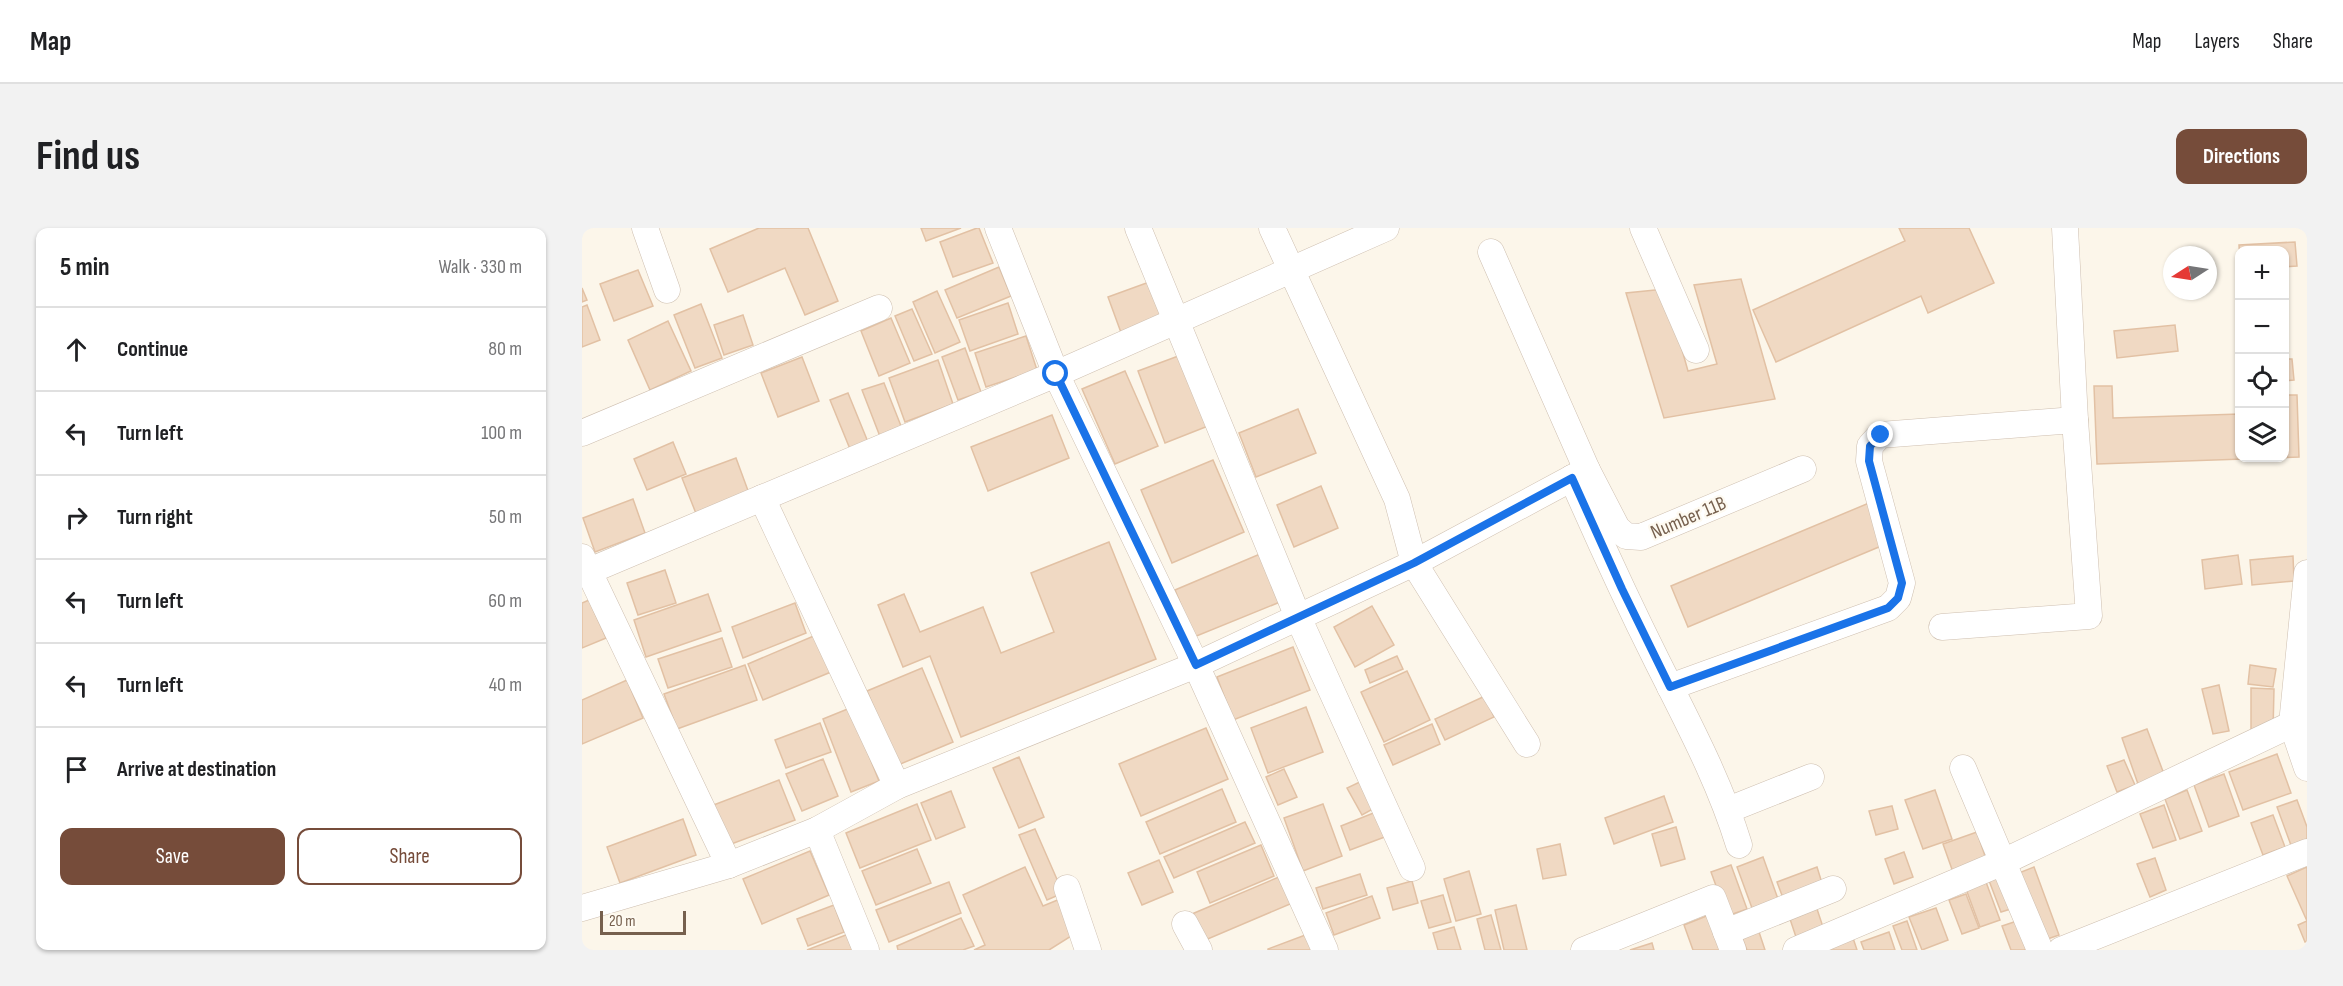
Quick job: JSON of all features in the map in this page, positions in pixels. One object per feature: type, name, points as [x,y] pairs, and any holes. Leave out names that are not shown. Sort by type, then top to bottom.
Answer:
[{"type":"street","points":[[645,228],[667,290]]},
{"type":"street","points":[[998,228],[1056,374],[1196,665],[1325,950]]},
{"type":"street","points":[[1138,228],[1298,617],[1412,868]]},
{"type":"street","points":[[1272,228],[1397,499],[1414,563],[1527,744]]},
{"type":"street","points":[[729,865],[584,567],[762,498],[1056,374],[1386,228]]},
{"type":"street","points":[[1643,228],[1696,350]]},
{"type":"street","points":[[1942,627],[2088,616],[2074,420],[2065,228]]},
{"type":"street","points":[[1491,252],[1622,589],[1712,770],[1739,844]]},
{"type":"street","points":[[582,433],[879,308]]},
{"type":"street","points":[[1670,687],[1888,608],[1898,598],[1902,583],[1869,461],[1870,446],[1881,435],[2074,420]]},
{"type":"street","name":"Number 11B","points":[[1579,474],[1617,528],[1626,536],[1641,537],[1803,469]]},
{"type":"street","points":[[582,908],[729,865],[817,830],[897,786],[1196,665],[1414,563],[1579,474]]},
{"type":"street","points":[[762,498],[897,786]]},
{"type":"street","points":[[2307,573],[2300,720],[2307,768]]},
{"type":"street","points":[[1796,950],[2003,862],[2300,720]]},
{"type":"street","points":[[1964,768],[2040,950]]},
{"type":"street","points":[[1728,810],[1811,777]]},
{"type":"street","points":[[817,830],[866,950]]},
{"type":"street","points":[[2061,950],[2307,852]]},
{"type":"street","points":[[1067,888],[1088,950]]},
{"type":"street","points":[[1584,950],[1713,898],[1729,941],[1833,889]]},
{"type":"street","points":[[1185,924],[1199,950]]},
{"type":"building","points":[[759,228],[808,228],[838,301],[805,315],[785,268],[728,292],[710,249]]},
{"type":"building","points":[[921,228],[961,228],[926,241]]},
{"type":"building","points":[[979,228],[993,263],[953,277],[940,242]]},
{"type":"building","points":[[1899,228],[1969,228],[1994,283],[1928,313],[1921,296],[1776,362],[1753,310],[1905,241]]},
{"type":"building","points":[[2295,242],[2297,266],[2289,267],[2289,246],[2239,245]]},
{"type":"building","points":[[999,267],[1011,296],[957,318],[945,290]]},
{"type":"building","points":[[638,270],[653,306],[614,321],[600,284]]},
{"type":"building","points":[[1741,279],[1775,399],[1664,418],[1626,293],[1665,289],[1688,371],[1717,364],[1694,285]]},
{"type":"building","points":[[1152,281],[1166,322],[1123,338],[1108,297]]},
{"type":"building","points":[[582,288],[587,300],[582,302]]},
{"type":"building","points":[[937,291],[960,342],[935,353],[913,302]]},
{"type":"building","points":[[1008,303],[1018,334],[970,351],[959,320]]},
{"type":"building","points":[[701,304],[722,358],[695,368],[674,315]]},
{"type":"building","points":[[587,305],[600,340],[582,347],[582,307]]},
{"type":"building","points":[[912,309],[932,354],[914,361],[895,316]]},
{"type":"building","points":[[743,315],[753,345],[724,355],[714,325]]},
{"type":"building","points":[[891,318],[910,363],[879,376],[861,331]]},
{"type":"building","points":[[668,321],[691,371],[650,390],[628,340]]},
{"type":"building","points":[[2175,325],[2178,351],[2117,358],[2114,331]]},
{"type":"building","points":[[1026,336],[1037,370],[986,387],[975,353]]},
{"type":"building","points":[[965,348],[981,392],[958,400],[942,357]]},
{"type":"building","points":[[1181,355],[1208,426],[1165,443],[1138,371]]},
{"type":"building","points":[[802,357],[819,401],[778,417],[761,373]]},
{"type":"building","points":[[2289,359],[2292,359],[2294,380],[2289,380]]},
{"type":"building","points":[[938,360],[953,404],[905,422],[889,378]]},
{"type":"building","points":[[1125,371],[1158,446],[1115,464],[1082,389]]},
{"type":"building","points":[[884,383],[903,431],[881,439],[862,390]]},
{"type":"building","points":[[2094,386],[2112,386],[2113,418],[2235,414],[2235,459],[2097,464]]},
{"type":"building","points":[[848,393],[868,442],[850,449],[830,400]]},
{"type":"building","points":[[2289,395],[2297,395],[2299,457],[2289,458]]},
{"type":"building","points":[[1298,409],[1316,453],[1256,477],[1239,433]]},
{"type":"building","points":[[1052,415],[1069,458],[988,491],[971,447]]},
{"type":"building","points":[[673,442],[686,474],[647,490],[634,459]]},
{"type":"building","points":[[736,458],[750,496],[697,516],[682,478]]},
{"type":"building","points":[[1213,460],[1244,532],[1172,563],[1141,490]]},
{"type":"building","points":[[1321,486],[1338,528],[1294,547],[1277,505]]},
{"type":"building","points":[[633,499],[645,533],[595,552],[583,518]]},
{"type":"building","points":[[1869,503],[1886,544],[1688,627],[1671,586]]},
{"type":"building","points":[[1109,542],[1156,659],[961,737],[930,656],[903,667],[878,605],[904,594],[920,632],[983,607],[1001,653],[1054,632],[1031,573]]},
{"type":"building","points":[[1260,554],[1280,602],[1194,637],[1175,590]]},
{"type":"building","points":[[2238,555],[2242,584],[2205,589],[2202,560]]},
{"type":"building","points":[[2293,556],[2294,581],[2252,585],[2250,560]]},
{"type":"building","points":[[665,570],[676,603],[638,615],[627,583]]},
{"type":"building","points":[[708,594],[721,631],[646,657],[634,620]]},
{"type":"building","points":[[589,600],[606,638],[582,648],[582,603]]},
{"type":"building","points":[[795,603],[806,633],[743,658],[732,627]]},
{"type":"building","points":[[1372,606],[1394,645],[1355,667],[1334,627]]},
{"type":"building","points":[[816,635],[831,672],[763,700],[748,664]]},
{"type":"building","points":[[722,638],[732,667],[668,688],[658,659]]},
{"type":"building","points":[[1293,647],[1310,690],[1233,720],[1217,677]]},
{"type":"building","points":[[1397,656],[1403,669],[1370,683],[1365,670]]},
{"type":"building","points":[[745,665],[757,700],[677,729],[664,694]]},
{"type":"building","points":[[2250,665],[2276,669],[2273,687],[2248,684]]},
{"type":"building","points":[[922,668],[953,742],[898,765],[867,691]]},
{"type":"building","points":[[1407,671],[1430,720],[1384,742],[1361,692]]},
{"type":"building","points":[[627,680],[643,718],[582,744],[582,700]]},
{"type":"building","points":[[2219,685],[2229,731],[2213,734],[2202,689]]},
{"type":"building","points":[[2251,688],[2274,689],[2273,731],[2251,731]]},
{"type":"building","points":[[1485,696],[1494,717],[1445,740],[1435,719]]},
{"type":"building","points":[[1306,707],[1323,752],[1268,773],[1251,728]]},
{"type":"building","points":[[850,708],[879,781],[851,792],[823,719]]},
{"type":"building","points":[[820,723],[831,752],[786,768],[775,740]]},
{"type":"building","points":[[1432,724],[1440,744],[1393,765],[1384,745]]},
{"type":"building","points":[[1206,728],[1228,779],[1141,816],[1119,764]]},
{"type":"building","points":[[2147,729],[2164,774],[2138,784],[2122,738]]},
{"type":"building","points":[[2277,754],[2291,793],[2243,810],[2229,772]]},
{"type":"building","points":[[1019,757],[1044,817],[1019,828],[993,768]]},
{"type":"building","points":[[823,759],[838,796],[802,811],[786,774]]},
{"type":"building","points":[[2124,760],[2135,785],[2117,792],[2107,766]]},
{"type":"building","points":[[1284,769],[1297,797],[1278,805],[1266,777]]},
{"type":"building","points":[[2224,774],[2239,816],[2209,827],[2194,785]]},
{"type":"building","points":[[1366,779],[1380,805],[1362,815],[1347,788]]},
{"type":"building","points":[[779,780],[795,820],[726,846],[711,806]]},
{"type":"building","points":[[1222,789],[1236,822],[1160,854],[1146,822]]},
{"type":"building","points":[[1935,790],[1952,839],[1923,849],[1905,800]]},
{"type":"building","points":[[2187,790],[2202,831],[2180,839],[2165,799]]},
{"type":"building","points":[[951,791],[965,827],[936,839],[921,803]]},
{"type":"building","points":[[1664,796],[1673,822],[1614,844],[1605,818]]},
{"type":"building","points":[[2297,800],[2307,827],[2307,842],[2292,848],[2277,807]]},
{"type":"building","points":[[917,804],[931,840],[860,868],[846,833]]},
{"type":"building","points":[[1323,804],[1342,856],[1303,871],[1284,818]]},
{"type":"building","points":[[2164,805],[2176,840],[2153,848],[2140,814]]},
{"type":"building","points":[[1892,806],[1898,829],[1876,835],[1869,811]]},
{"type":"building","points":[[1381,810],[1390,835],[1350,850],[1341,826]]},
{"type":"building","points":[[2273,815],[2285,847],[2263,855],[2251,823]]},
{"type":"building","points":[[683,819],[696,855],[620,883],[607,847]]},
{"type":"building","points":[[1245,822],[1255,843],[1174,878],[1164,857]]},
{"type":"building","points":[[1676,827],[1685,859],[1661,866],[1652,834]]},
{"type":"building","points":[[1035,829],[1063,893],[1047,900],[1019,835]]},
{"type":"building","points":[[1977,832],[1987,862],[1954,875],[1943,844]]},
{"type":"building","points":[[1560,844],[1566,875],[1543,879],[1537,849]]},
{"type":"building","points":[[1261,845],[1274,876],[1210,903],[1197,872]]},
{"type":"building","points":[[917,849],[931,883],[876,905],[862,871]]},
{"type":"building","points":[[810,851],[829,895],[762,924],[743,879]]},
{"type":"building","points":[[1904,852],[1913,877],[1894,884],[1885,859]]},
{"type":"building","points":[[1763,857],[1778,899],[1752,908],[1737,867]]},
{"type":"building","points":[[2155,858],[2166,890],[2150,897],[2137,864]]},
{"type":"building","points":[[1159,860],[1173,892],[1142,905],[1128,873]]},
{"type":"building","points":[[1731,865],[1747,909],[1727,916],[1711,872]]},
{"type":"building","points":[[1025,867],[1043,906],[1060,899],[1076,933],[1049,950],[974,950],[985,945],[963,895]]},
{"type":"building","points":[[1817,867],[1822,883],[1783,898],[1777,882]]},
{"type":"building","points":[[2034,867],[2059,935],[2039,942],[2014,875]]},
{"type":"building","points":[[2307,867],[2307,921],[2287,876]]},
{"type":"building","points":[[1469,871],[1481,914],[1456,921],[1444,879]]},
{"type":"building","points":[[2002,873],[2014,908],[2001,912],[1988,878]]},
{"type":"building","points":[[1286,874],[1297,901],[1203,941],[1192,914]]},
{"type":"building","points":[[1360,874],[1367,895],[1323,909],[1316,888]]},
{"type":"building","points":[[1412,881],[1418,903],[1393,910],[1387,888]]},
{"type":"building","points":[[949,882],[961,913],[889,942],[876,910]]},
{"type":"building","points":[[1986,882],[2000,920],[1980,927],[1966,889]]},
{"type":"building","points":[[1966,894],[1979,928],[1962,934],[1949,900]]},
{"type":"building","points":[[1443,895],[1451,922],[1429,928],[1421,901]]},
{"type":"building","points":[[1372,896],[1380,918],[1334,935],[1326,913]]},
{"type":"building","points":[[834,905],[844,932],[808,946],[797,919]]},
{"type":"building","points":[[1516,905],[1527,950],[1504,950],[1495,910]]},
{"type":"building","points":[[1816,906],[1823,927],[1796,937],[1789,916]]},
{"type":"building","points":[[1936,908],[1948,940],[1922,950],[1909,917]]},
{"type":"building","points":[[1714,913],[1728,950],[1693,950],[1684,925]]},
{"type":"building","points":[[1491,915],[1501,950],[1485,950],[1477,919]]},
{"type":"building","points":[[961,918],[974,946],[963,950],[898,950],[897,946]]},
{"type":"building","points":[[2023,919],[2033,947],[2011,950],[2002,926]]},
{"type":"building","points":[[1907,921],[1917,950],[1902,950],[1893,926]]},
{"type":"building","points":[[2307,921],[2307,941],[2305,942],[2298,925]]},
{"type":"building","points":[[1757,926],[1765,950],[1747,950],[1740,933]]},
{"type":"building","points":[[1454,927],[1461,950],[1438,950],[1433,933]]},
{"type":"building","points":[[1889,932],[1895,950],[1864,950],[1861,942]]},
{"type":"building","points":[[851,933],[858,950],[807,950]]},
{"type":"building","points":[[1308,934],[1314,950],[1268,950],[1268,949]]},
{"type":"building","points":[[1852,935],[1857,950],[1812,950]]},
{"type":"building","points":[[1652,943],[1654,950],[1630,950]]},
{"type":"route","points":[[1056,374],[1196,665],[1414,563],[1572,478],[1622,589],[1670,687],[1888,608],[1898,598],[1902,583],[1869,461],[1870,446],[1881,435]]}]
